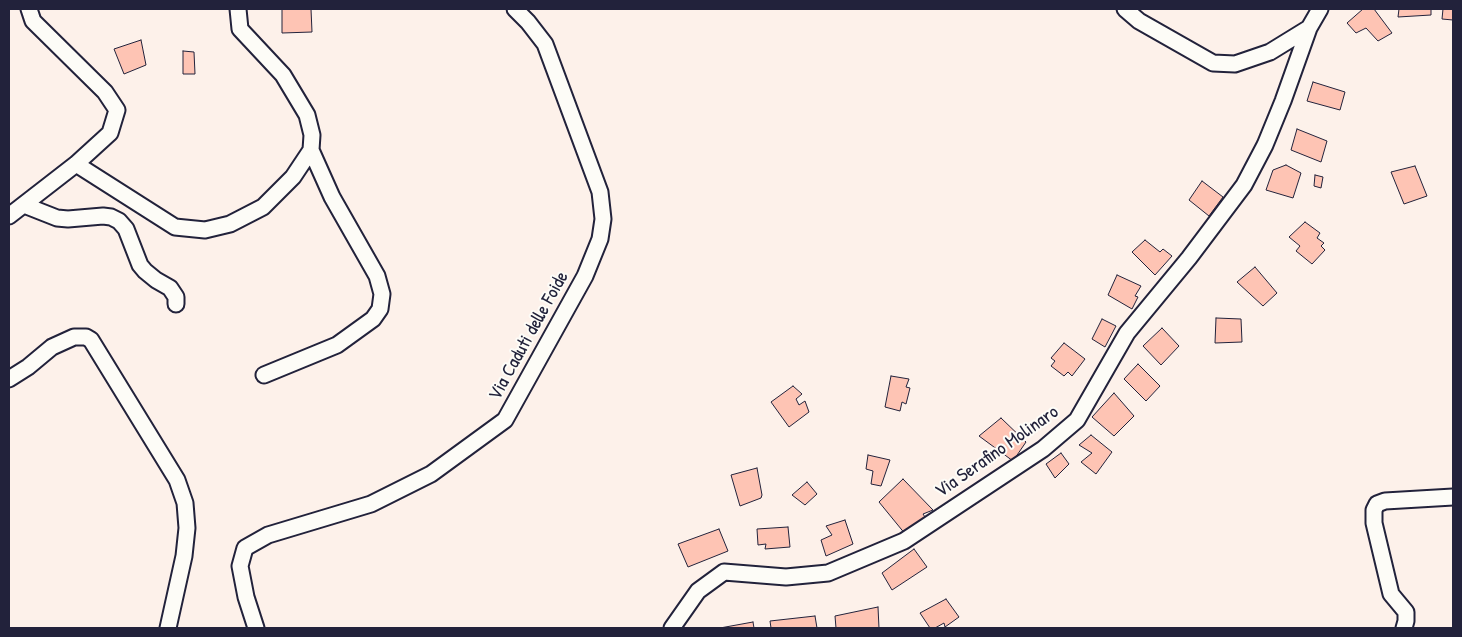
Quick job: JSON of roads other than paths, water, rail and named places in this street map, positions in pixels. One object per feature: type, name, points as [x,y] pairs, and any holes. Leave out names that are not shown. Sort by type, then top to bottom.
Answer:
[{"type":"street","points":[[9,216],[76,164],[110,133],[117,110],[105,92],[33,22],[29,9]]},
{"type":"street","points":[[238,9],[240,29],[283,75],[308,116],[312,135],[312,150],[332,197],[378,276],[382,294],[380,309],[373,320],[337,345],[264,375]]},
{"type":"street","name":"Via Caduti delle Foide","points":[[256,628],[246,596],[240,566],[246,548],[268,535],[371,504],[431,474],[505,420],[585,276],[600,239],[603,219],[600,192],[545,44],[515,9]]},
{"type":"street","points":[[1125,9],[1139,20],[1213,63],[1234,64],[1270,52],[1308,28],[1320,9]]},
{"type":"street","name":"Via Serafino Molinaro","points":[[672,628],[698,591],[724,572],[786,577],[828,573],[904,541],[1043,449],[1077,420],[1126,333],[1189,258],[1244,185],[1269,136],[1308,28]]},
{"type":"street","points":[[76,164],[175,226],[205,230],[230,224],[263,207],[293,178],[312,150]]},
{"type":"street","points":[[24,205],[57,218],[103,216],[119,221],[126,229],[140,265],[156,280],[170,288],[176,297],[176,304]]},
{"type":"street","points":[[9,379],[28,367],[52,347],[74,337],[86,337],[91,340],[177,480],[185,503],[187,528],[184,556],[168,628]]},
{"type":"street","points":[[1404,628],[1406,612],[1391,594],[1374,524],[1374,510],[1377,504],[1385,501],[1453,497]]}]
